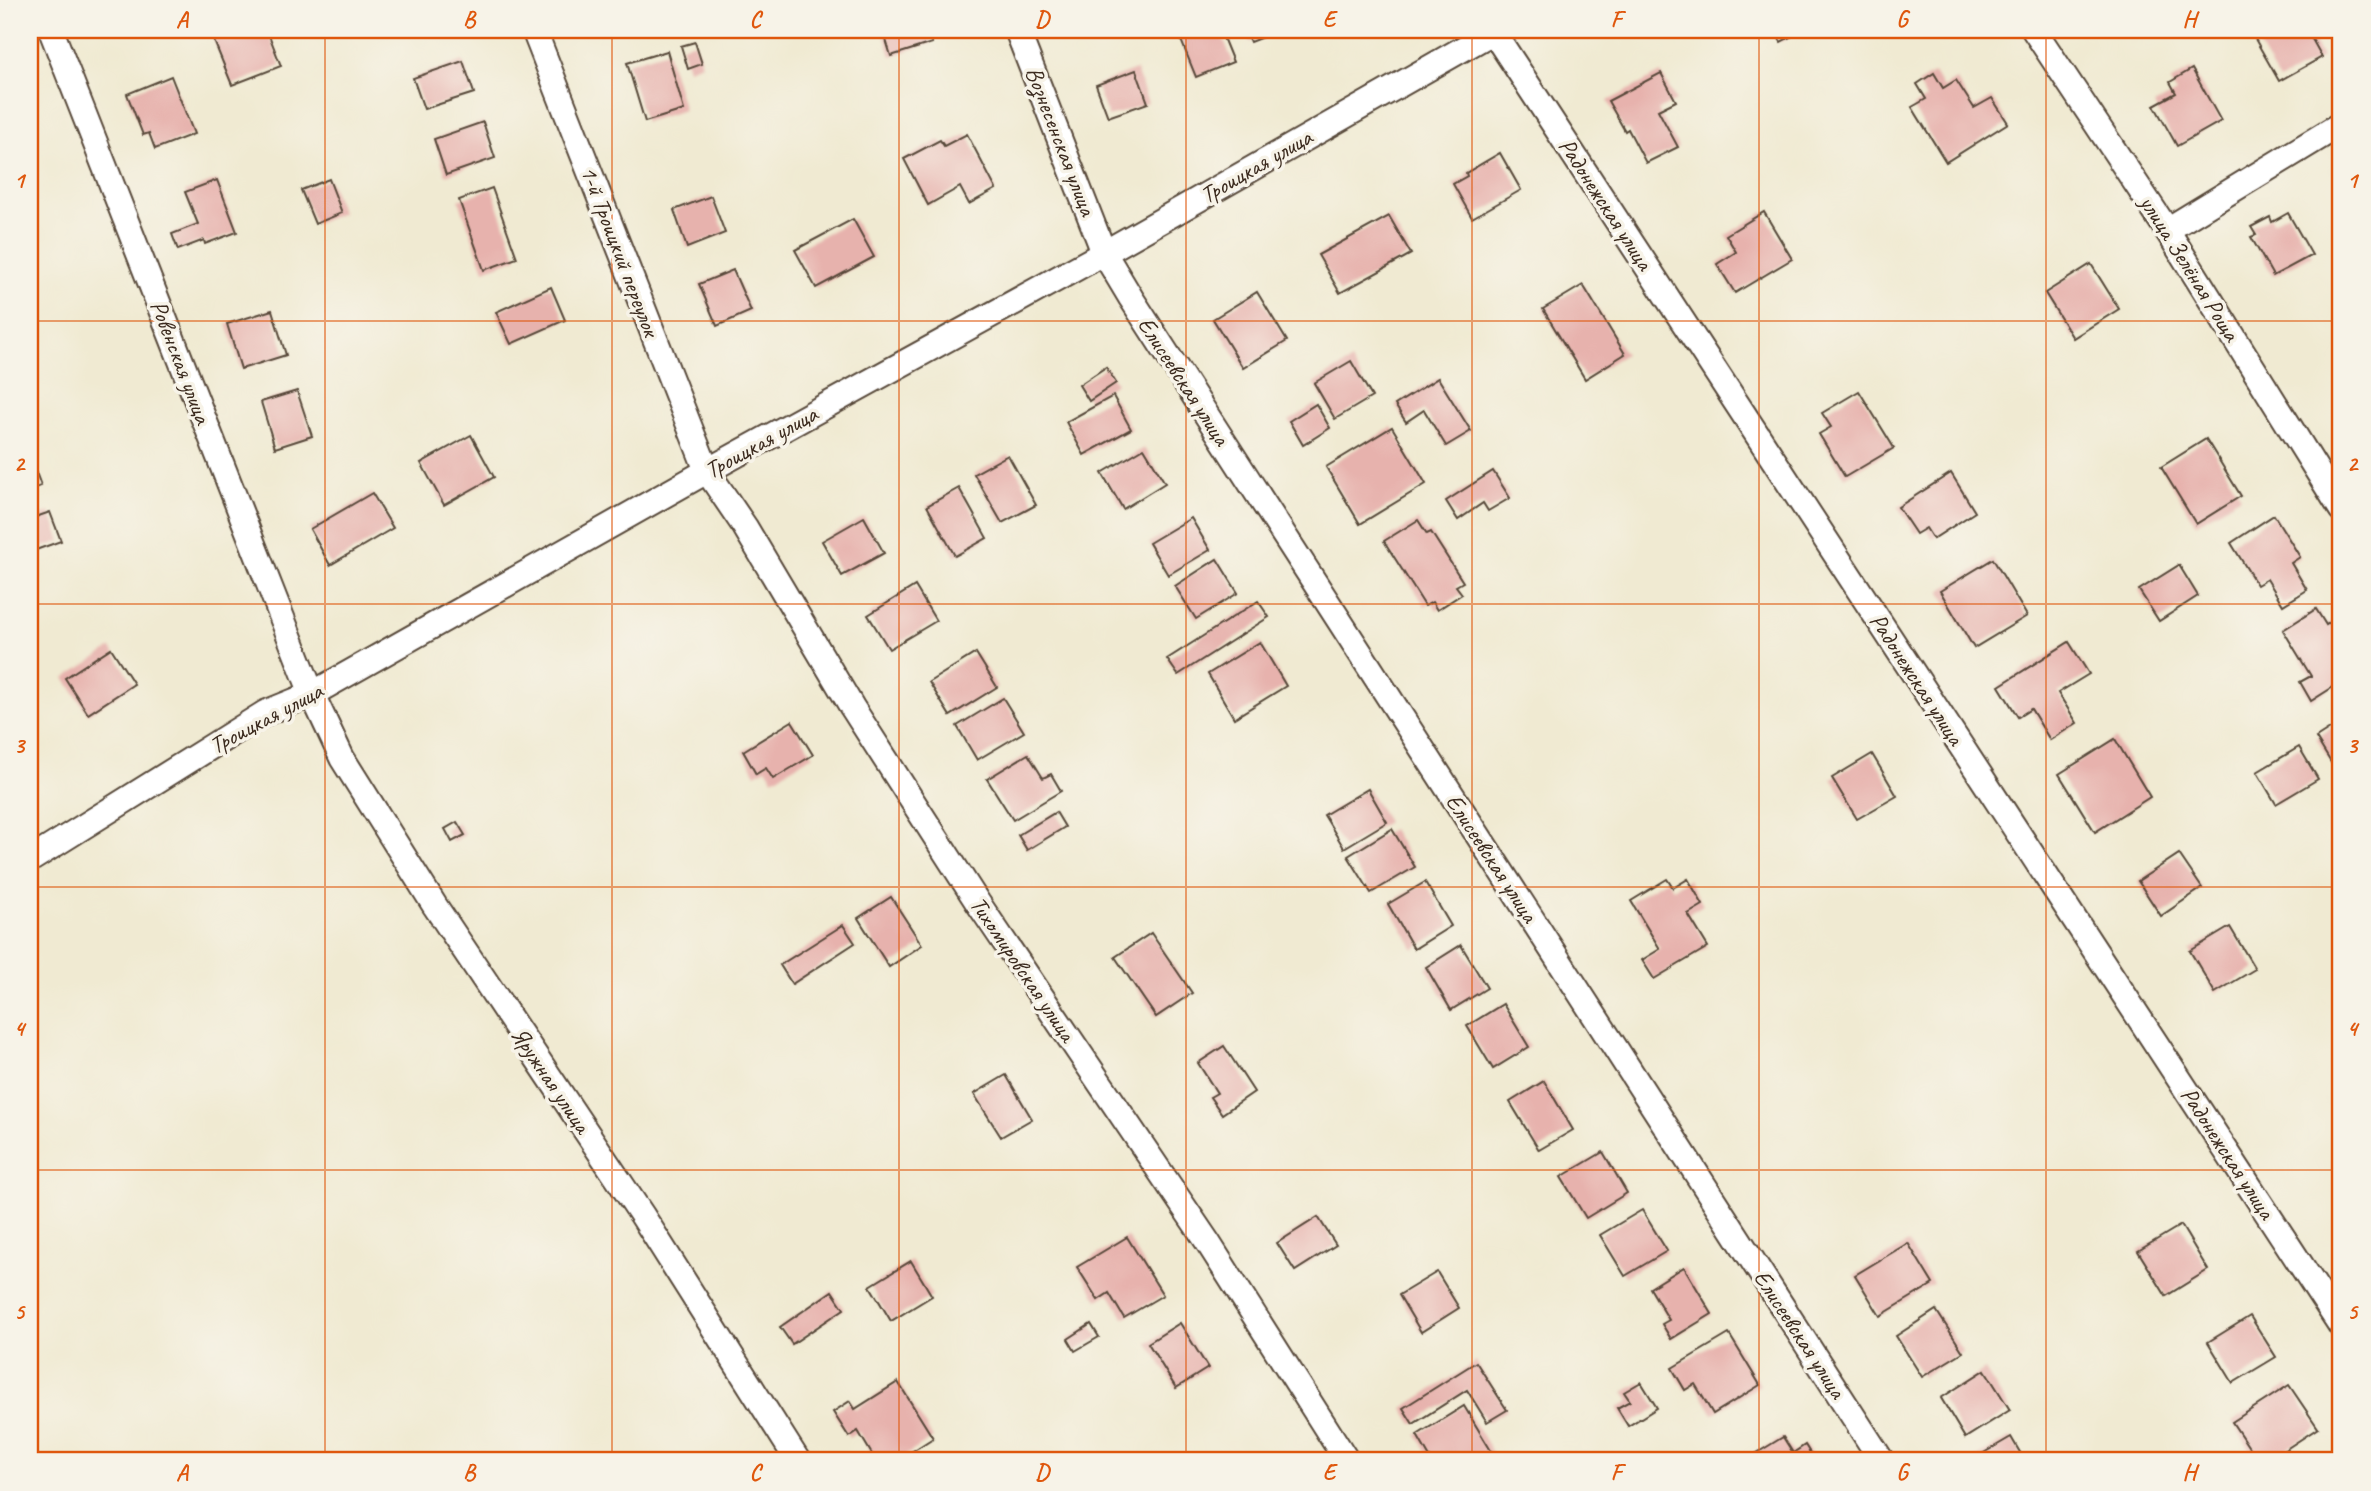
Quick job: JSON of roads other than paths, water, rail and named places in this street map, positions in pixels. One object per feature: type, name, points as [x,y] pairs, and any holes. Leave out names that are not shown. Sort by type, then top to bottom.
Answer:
[{"type":"street","name":"Ровенская улица","points":[[52,30],[312,694]]},
{"type":"street","name":"1-й Троицкий переулок","points":[[534,30],[707,471]]},
{"type":"street","name":"Вознесенская улица","points":[[1017,30],[1104,253]]},
{"type":"street","name":"Троицкая улица","points":[[30,860],[265,713],[312,694],[707,471],[1104,253],[1494,30]]},
{"type":"street","name":"Радонежская улица","points":[[1494,30],[2341,1326]]},
{"type":"street","name":"улица Зелёная Роща","points":[[2034,30],[2167,230],[2341,509]]},
{"type":"street","points":[[2167,230],[2341,124]]},
{"type":"street","name":"Елисеевская улица","points":[[1104,253],[1175,368],[1882,1461]]},
{"type":"street","name":"Тихомировская улица","points":[[707,471],[745,527],[852,707],[978,903],[1207,1241],[1347,1461]]},
{"type":"street","name":"Яружная улица","points":[[312,694],[342,758],[435,906],[642,1215],[798,1461]]}]
